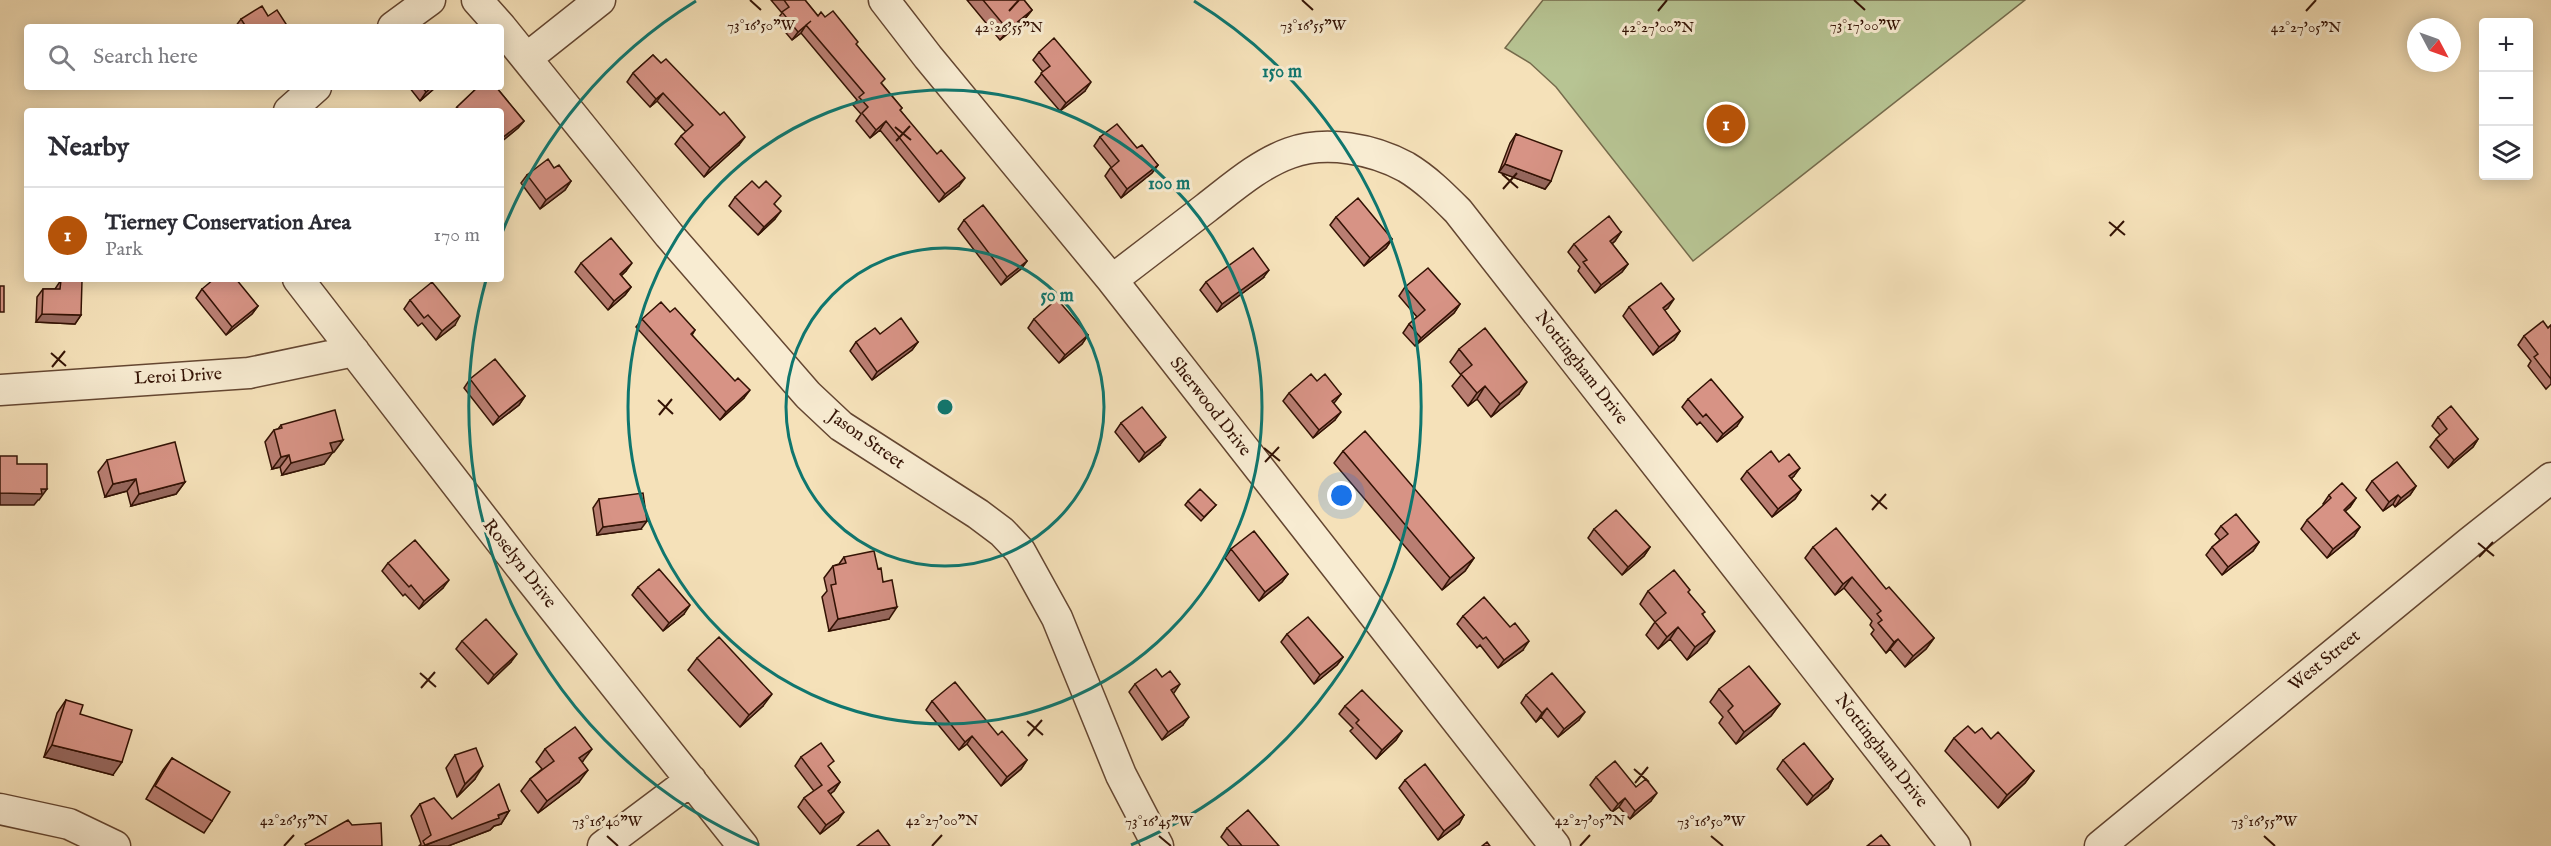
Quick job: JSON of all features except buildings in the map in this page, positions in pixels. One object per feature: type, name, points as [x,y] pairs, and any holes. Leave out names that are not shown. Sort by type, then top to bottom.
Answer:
[{"type":"street","points":[[397,24],[430,0]]},
{"type":"street","name":"Jason Street","points":[[477,0],[498,24]]},
{"type":"street","points":[[527,58],[600,0]]},
{"type":"street","name":"Sherwood Drive","points":[[884,0],[928,57],[1112,280],[1555,846]]},
{"type":"street","name":"Jason Street","points":[[504,31],[669,235],[808,395],[841,426],[978,514],[1002,532],[1020,551],[1057,618],[1121,775],[1158,846]]},
{"type":"street","points":[[292,108],[313,90]]},
{"type":"street","name":"Nottingham Drive","points":[[1112,280],[1236,184],[1265,165],[1290,153],[1316,147],[1346,148],[1378,155],[1406,167],[1432,186],[1458,212],[1955,846]]},
{"type":"street","name":"Roselyn Drive","points":[[300,282],[519,565],[743,846]]},
{"type":"street","name":"Leroi Drive","points":[[0,390],[249,373],[354,351]]},
{"type":"street","name":"West Street","points":[[2100,846],[2551,478]]},
{"type":"street","points":[[603,846],[691,780]]},
{"type":"street","points":[[0,809],[69,824],[114,846]]},
{"type":"green space","points":[[1543,0],[2025,0],[1693,261],[1556,87],[1530,63],[1505,48]]},
{"type":"place","name":"Tierney Conservation Area","points":[[1726,124]]}]
